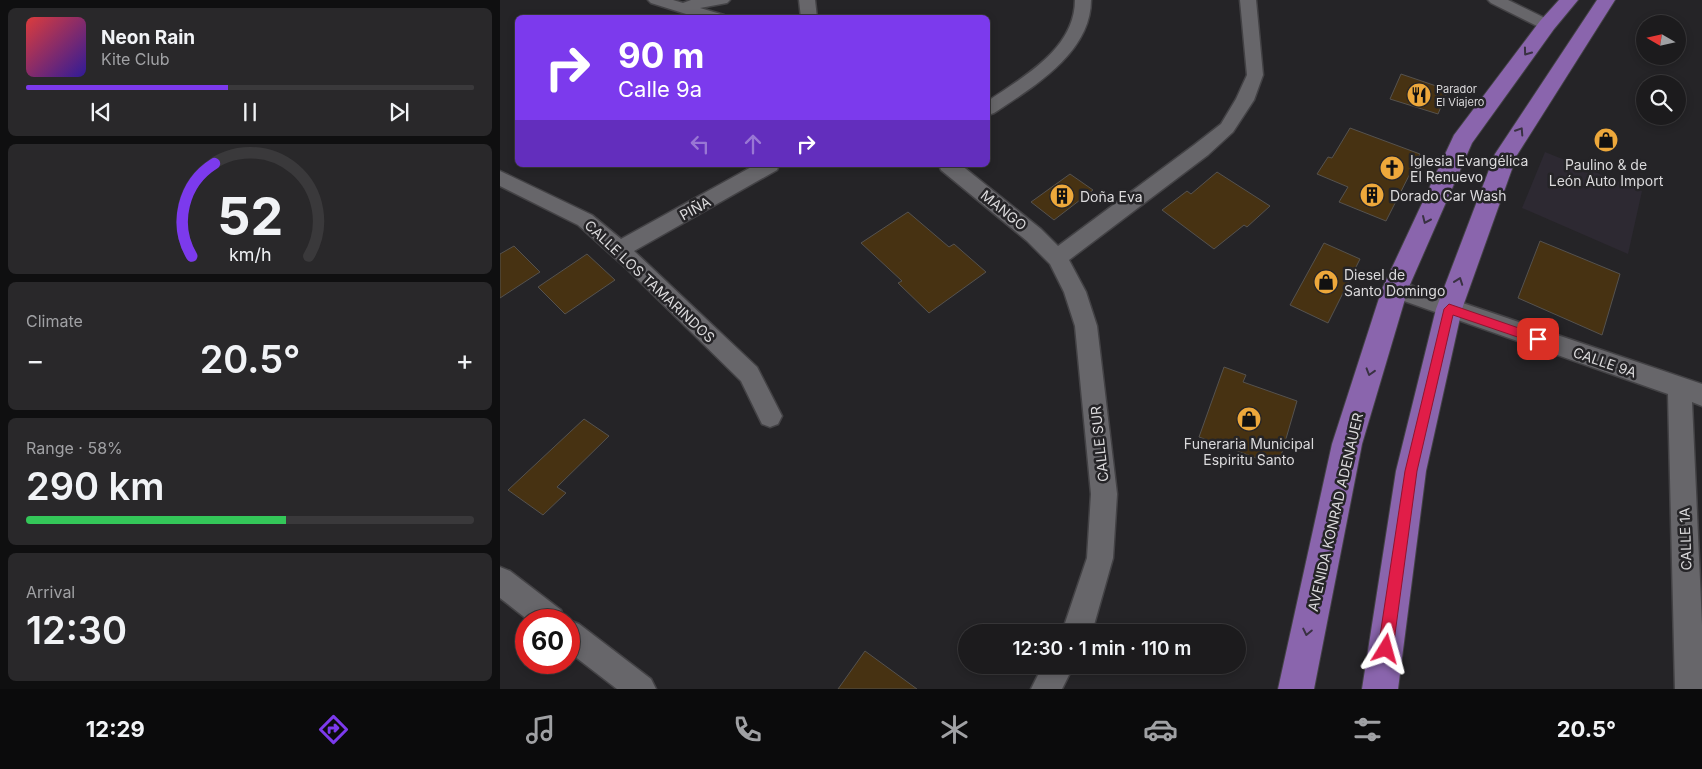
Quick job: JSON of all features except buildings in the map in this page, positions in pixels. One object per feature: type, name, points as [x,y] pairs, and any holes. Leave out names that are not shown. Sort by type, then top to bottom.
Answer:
[{"type":"main road","name":"AVENIDA KONRAD ADENAUER","points":[[1296,689],[1348,444],[1396,289],[1462,141],[1547,25],[1568,0]]},
{"type":"main road","points":[[1380,689],[1411,471],[1449,309],[1506,154],[1606,0]]},
{"type":"street","points":[[660,1],[689,5],[722,0]]},
{"type":"street","points":[[807,0],[809,15]]},
{"type":"street","points":[[990,108],[1032,80],[1051,63],[1070,39],[1081,20],[1083,0]]},
{"type":"street","points":[[1057,258],[1201,150],[1227,128],[1245,100],[1254,75],[1248,0]]},
{"type":"street","points":[[1496,0],[1547,25]]},
{"type":"street","points":[[660,1],[708,15]]},
{"type":"street","name":"PIÑA","points":[[619,250],[766,167]]},
{"type":"street","name":"MANGO","points":[[950,167],[1034,235],[1057,258]]},
{"type":"street","name":"CALLE LOS TAMARINDOS","points":[[500,178],[585,220],[749,374],[770,416]]},
{"type":"street","name":"CALLE SUR","points":[[1057,258],[1075,292],[1086,326],[1104,494],[1100,558],[1080,624]]},
{"type":"street","name":"CALLE 9A","points":[[1396,289],[1691,392]]},
{"type":"street","name":"CALLE 1A","points":[[1690,689],[1691,392]]},
{"type":"street","points":[[500,582],[536,609]]},
{"type":"street","points":[[580,642],[641,689]]},
{"type":"street","points":[[1046,689],[1054,674]]},
{"type":"shaded area","points":[[1545,152],[1642,191],[1628,254],[1522,208]]},
{"type":"place","name":"Parador El Viajero","points":[[1419,95]]},
{"type":"place","name":"Paulino & de León Auto Import","points":[[1606,140]]},
{"type":"place","name":"Iglesia Evangélica El Renuevo","points":[[1392,168]]},
{"type":"place","name":"Dorado Car Wash","points":[[1372,195]]},
{"type":"place","name":"Doña Eva","points":[[1062,196]]},
{"type":"place","name":"Diesel de Santo Domingo","points":[[1326,282]]},
{"type":"place","name":"Funeraria Municipal Espiritu Santo","points":[[1249,419]]},
{"type":"route","points":[[1386,649],[1411,471],[1449,309],[1538,339]]}]
